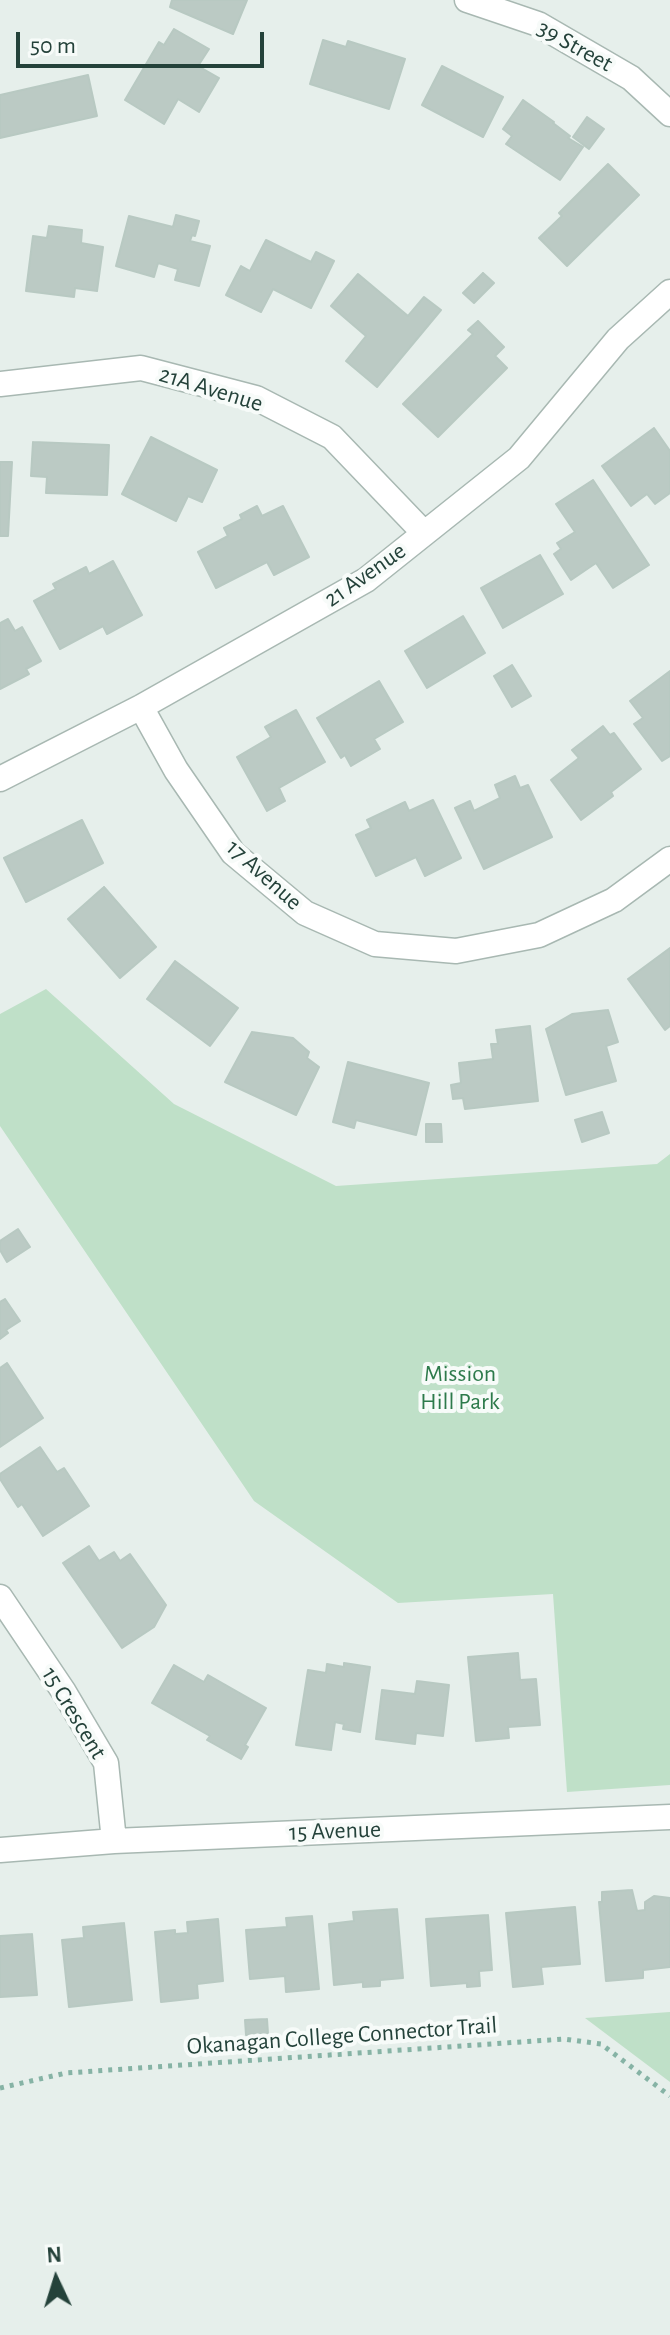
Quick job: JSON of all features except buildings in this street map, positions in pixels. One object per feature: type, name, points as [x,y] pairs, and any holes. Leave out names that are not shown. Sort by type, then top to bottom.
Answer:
[{"type":"street","name":"39 Street","points":[[467,0],[538,24],[631,78],[670,114]]},
{"type":"street","name":"21 Avenue","points":[[0,779],[141,707],[366,580],[519,458],[618,339],[670,292]]},
{"type":"street","name":"21A Avenue","points":[[0,384],[141,368],[256,398],[332,437],[424,533]]},
{"type":"street","name":"17 Avenue","points":[[141,707],[176,770],[233,853],[305,913],[375,944],[456,951],[539,935],[614,900],[670,859]]},
{"type":"street","name":"15 Crescent","points":[[0,1597],[64,1692],[106,1763],[114,1841]]},
{"type":"street","name":"15 Avenue","points":[[0,1850],[114,1841],[670,1817]]},
{"type":"path","name":"Okanagan College Connector Trail","points":[[0,2088],[66,2073],[564,2039],[601,2044],[670,2096]]},
{"type":"green space","name":"Mission Hill Park","points":[[46,989],[174,1104],[336,1186],[657,1164],[670,1154],[670,1785],[567,1792],[553,1594],[398,1603],[254,1501],[0,1126],[0,1014]]},
{"type":"green space","points":[[670,2012],[670,2082],[585,2018]]}]
